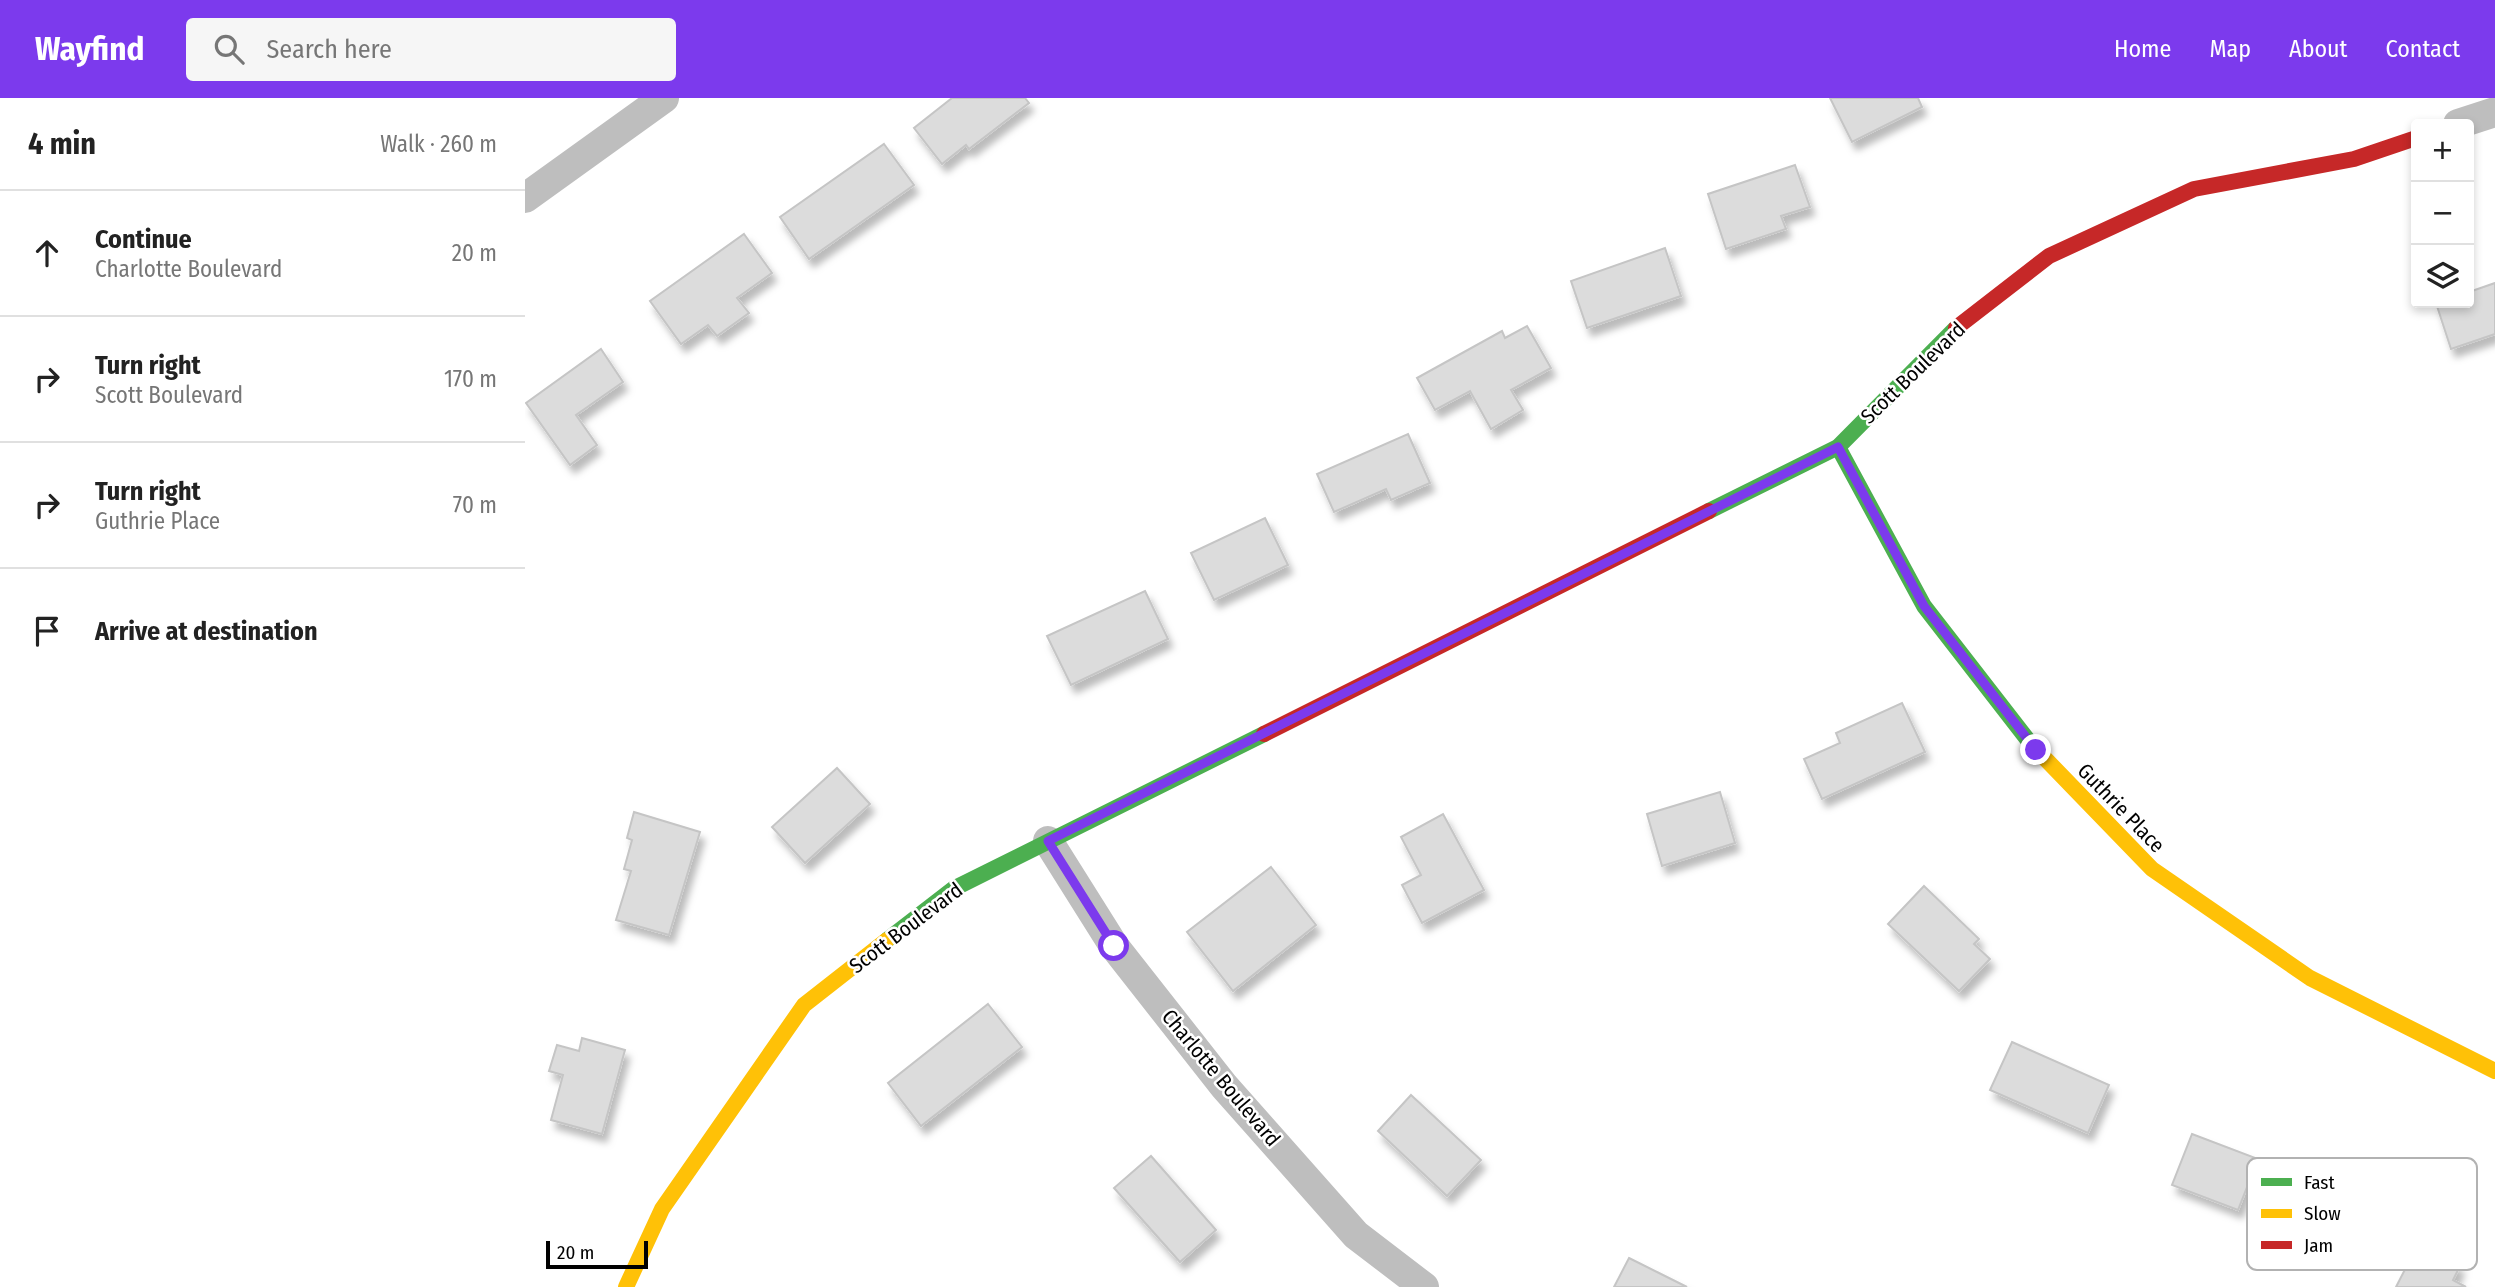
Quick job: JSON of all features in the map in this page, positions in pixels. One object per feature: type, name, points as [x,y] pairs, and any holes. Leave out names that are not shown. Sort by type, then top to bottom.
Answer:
[{"type":"street","points":[[525,198],[664,98]]},
{"type":"street","points":[[2473,119],[2495,112]]},
{"type":"street","name":"Scott Boulevard","points":[[626,1287],[662,1209],[804,1005],[953,889],[1838,447],[1948,335],[2049,256],[2194,189],[2354,159],[2411,140]]},
{"type":"street","name":"Guthrie Place","points":[[1838,447],[1924,606],[2036,750],[2152,870],[2310,978],[2495,1072]]},
{"type":"street","name":"Charlotte Boulevard","points":[[1048,841],[1114,946],[1224,1086],[1356,1235],[1425,1287]]},
{"type":"building","points":[[952,98],[1025,98],[1029,103],[969,149],[966,145],[942,164],[914,128]]},
{"type":"building","points":[[1830,98],[1918,98],[1922,107],[1852,142]]},
{"type":"building","points":[[884,144],[914,185],[809,259],[780,217]]},
{"type":"building","points":[[1795,165],[1810,207],[1781,216],[1786,229],[1726,249],[1708,194]]},
{"type":"building","points":[[744,234],[772,273],[737,298],[749,313],[717,336],[708,325],[681,344],[650,301]]},
{"type":"building","points":[[1665,248],[1681,296],[1587,328],[1571,281]]},
{"type":"building","points":[[2495,283],[2495,334],[2451,349],[2438,308],[2474,308],[2474,290]]},
{"type":"building","points":[[1527,326],[1551,368],[1511,390],[1523,410],[1491,429],[1470,391],[1435,410],[1417,378],[1502,331],[1505,338]]},
{"type":"building","points":[[601,349],[623,382],[576,415],[597,445],[570,465],[526,403]]},
{"type":"building","points":[[1408,434],[1430,483],[1391,500],[1386,489],[1334,512],[1317,474]]},
{"type":"building","points":[[1265,518],[1288,565],[1214,600],[1191,553]]},
{"type":"building","points":[[1145,591],[1168,639],[1071,685],[1047,636]]},
{"type":"building","points":[[1902,703],[1925,752],[1822,799],[1804,759],[1840,743],[1836,733]]},
{"type":"building","points":[[837,768],[870,804],[805,863],[772,827]]},
{"type":"building","points":[[1720,792],[1735,843],[1662,866],[1647,814]]},
{"type":"building","points":[[634,812],[700,832],[669,935],[616,920],[631,871],[624,869],[632,840],[627,838]]},
{"type":"building","points":[[1443,814],[1484,890],[1422,923],[1402,885],[1421,875],[1401,837]]},
{"type":"building","points":[[1271,867],[1316,925],[1233,991],[1187,932]]},
{"type":"building","points":[[1924,886],[1979,939],[1974,944],[1990,959],[1959,991],[1888,924]]},
{"type":"building","points":[[988,1004],[1022,1047],[921,1126],[888,1083]]},
{"type":"building","points":[[582,1038],[625,1050],[602,1134],[551,1120],[563,1075],[549,1071],[557,1045],[579,1051]]},
{"type":"building","points":[[2012,1042],[2109,1085],[2088,1133],[1990,1090]]},
{"type":"building","points":[[1411,1095],[1481,1160],[1447,1196],[1378,1131]]},
{"type":"building","points":[[2192,1134],[2255,1158],[2247,1158],[2247,1187],[2238,1210],[2172,1185]]},
{"type":"building","points":[[1151,1156],[1216,1230],[1180,1262],[1114,1188]]},
{"type":"building","points":[[1629,1258],[1687,1287],[1614,1287]]},
{"type":"building","points":[[2405,1270],[2458,1270],[2453,1280],[2466,1287],[2396,1287]]},
{"type":"traffic: fast","points":[[1709,511],[1838,447],[1956,328]]},
{"type":"traffic: fast","points":[[1838,447],[1924,606],[2031,744]]},
{"type":"traffic: fast","points":[[887,940],[953,889],[1264,734]]},
{"type":"traffic: slow","points":[[2031,744],[2152,869],[2310,978],[2495,1071]]},
{"type":"traffic: slow","points":[[626,1287],[662,1209],[804,1005],[887,940]]},
{"type":"traffic: jam","points":[[1956,328],[2049,256],[2194,189],[2354,159],[2411,140]]},
{"type":"traffic: jam","points":[[1264,734],[1709,511]]},
{"type":"route","points":[[1114,946],[1048,841],[1838,447],[1924,606],[2036,750]]}]
